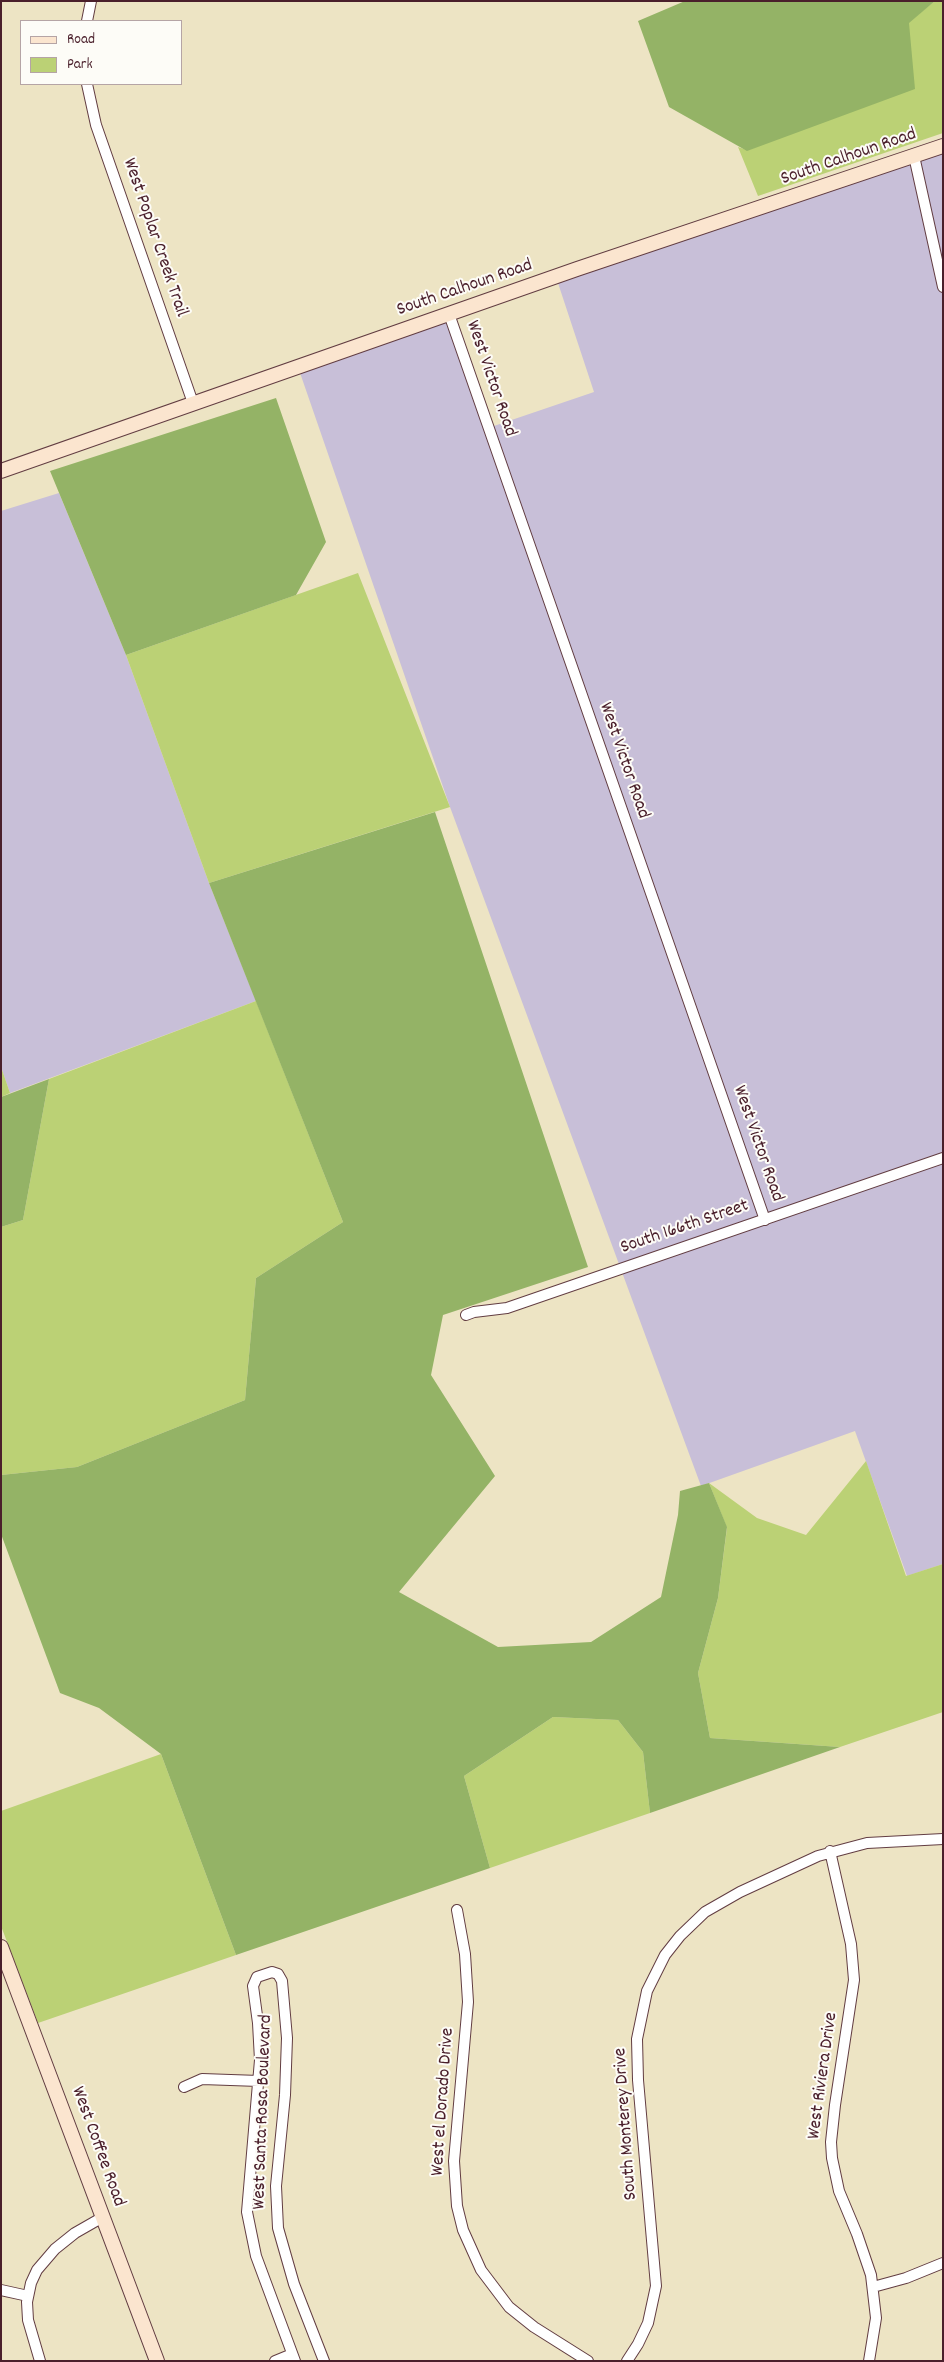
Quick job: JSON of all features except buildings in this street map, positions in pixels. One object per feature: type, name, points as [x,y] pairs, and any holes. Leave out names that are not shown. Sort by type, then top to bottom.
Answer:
[{"type":"street","points":[[87,20],[92,1]]},
{"type":"street","name":"West Poplar Creek Trail","points":[[87,85],[96,125],[194,403]]},
{"type":"street","name":"South Calhoun Road","points":[[1,470],[449,314],[943,146]]},
{"type":"street","points":[[914,156],[943,287]]},
{"type":"street","name":"West Victor Road","points":[[449,314],[765,1220]]},
{"type":"street","name":"South 166th Street","points":[[466,1315],[474,1312],[506,1308],[943,1158]]},
{"type":"street","name":"South Monterey Drive","points":[[627,2361],[648,2323],[656,2286],[637,2055],[640,2022],[648,1991],[665,1955],[680,1936],[705,1912],[740,1892],[830,1851],[867,1843],[943,1839]]},
{"type":"street","name":"West Riviera Drive","points":[[830,1851],[851,1944],[854,1980],[831,2142],[832,2158],[839,2191],[864,2254],[873,2287],[876,2318],[869,2361]]},
{"type":"street","name":"West el Dorado Drive","points":[[457,1910],[465,1954],[468,2002],[454,2161],[457,2206],[463,2230],[481,2270],[509,2307],[534,2327],[588,2361]]},
{"type":"street","name":"West Coffee Road","points":[[1,1947],[157,2361]]},
{"type":"street","name":"West Santa Rosa Boulevard","points":[[294,2357],[256,2256],[247,2212],[259,2081],[260,2036],[253,1986],[257,1977],[272,1972],[278,1974],[282,1981],[287,2038],[285,2095],[276,2186],[278,2228],[294,2284],[324,2361]]},
{"type":"street","points":[[184,2087],[202,2079],[259,2081]]},
{"type":"street","points":[[40,2361],[28,2320],[28,2296],[37,2270],[55,2249],[75,2233],[103,2217]]},
{"type":"street","points":[[873,2287],[914,2276],[943,2263]]},
{"type":"street","points":[[1,2290],[28,2296]]},
{"type":"street","points":[[275,2361],[294,2357]]},
{"type":"shaded area","points":[[943,146],[943,1564],[907,1576],[855,1431],[701,1486],[450,807],[298,367],[449,314],[488,428],[594,392],[556,277]]},
{"type":"shaded area","points":[[59,493],[126,655],[209,883],[256,1001],[10,1093],[1,1067],[1,511]]},
{"type":"green space","points":[[685,1],[935,1],[909,23],[915,89],[747,151],[669,107],[638,21]]},
{"type":"green space","points":[[935,1],[943,1],[943,133],[758,196],[738,147],[747,150]]},
{"type":"green space","points":[[276,398],[326,542],[296,595],[126,655],[50,471]]},
{"type":"green space","points":[[358,573],[450,807],[209,883],[126,655]]},
{"type":"green space","points":[[435,812],[588,1267],[443,1315],[431,1375],[495,1476],[399,1592],[498,1647],[591,1642],[661,1597],[678,1515],[680,1491],[709,1483],[727,1527],[718,1598],[698,1673],[710,1738],[840,1747],[650,1813],[643,1752],[618,1720],[553,1717],[464,1776],[490,1868],[236,1955],[161,1754],[99,1708],[60,1693],[1,1534],[1,1475],[77,1467],[245,1400],[256,1278],[343,1222],[209,883]]},
{"type":"green space","points":[[256,1001],[343,1222],[256,1278],[245,1400],[77,1467],[1,1475],[1,1227],[23,1220],[49,1079]]},
{"type":"green space","points":[[1,1067],[10,1093],[1,1097]]},
{"type":"green space","points":[[49,1079],[23,1220],[1,1227],[1,1097]]},
{"type":"green space","points":[[866,1461],[906,1576],[943,1564],[943,1712],[840,1747],[710,1738],[698,1673],[718,1598],[727,1528],[709,1483],[757,1518],[806,1535]]},
{"type":"green space","points":[[553,1717],[618,1720],[643,1752],[650,1813],[490,1868],[464,1776]]},
{"type":"green space","points":[[161,1754],[236,1955],[38,2023],[1,1926],[1,1811]]}]
